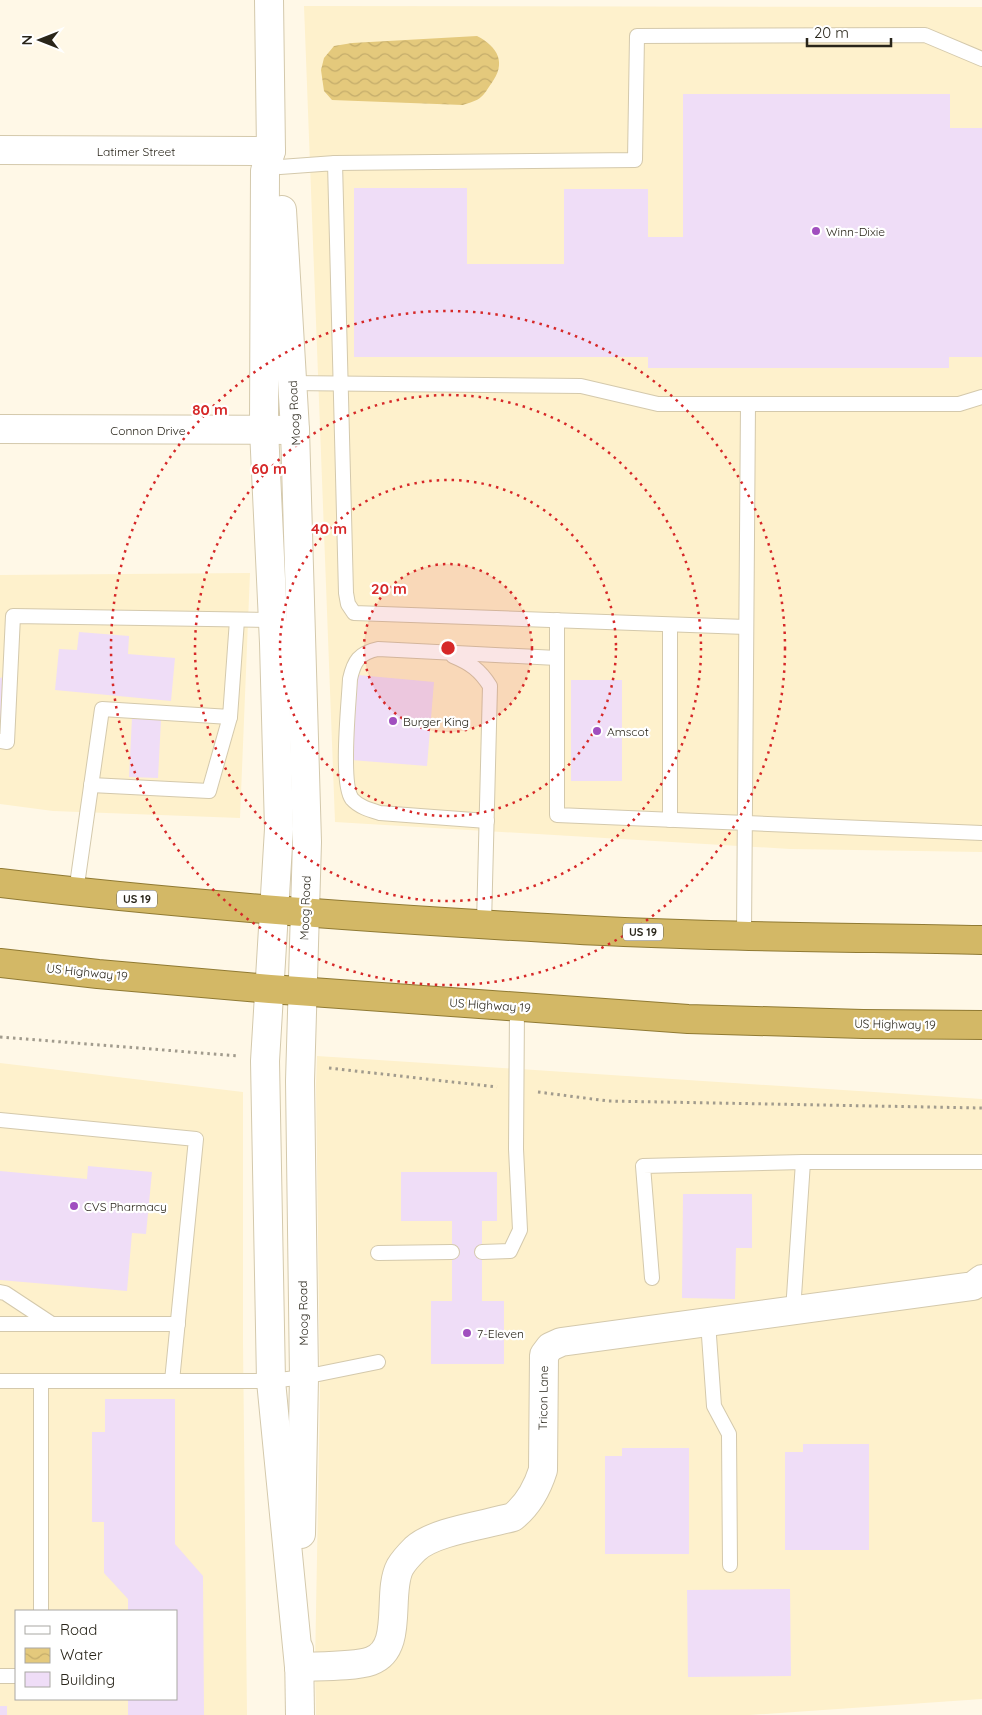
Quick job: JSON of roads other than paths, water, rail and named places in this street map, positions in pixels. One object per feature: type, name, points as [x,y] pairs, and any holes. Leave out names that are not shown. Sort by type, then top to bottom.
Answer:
[{"type":"highway","name":"US 19","points":[[0,883],[274,911],[548,928],[744,935],[982,940]]},
{"type":"highway","name":"US Highway 19","points":[[0,962],[98,974],[270,989],[698,1019],[862,1024],[982,1025]]},
{"type":"street","name":"Moog Road","points":[[269,0],[276,159],[295,430],[308,842],[300,1084],[304,1377],[299,1667],[300,1715]]},
{"type":"street","name":"Latimer Street","points":[[0,150],[276,159]]},
{"type":"street","name":"Moog Road","points":[[276,159],[266,171],[264,430],[273,620],[279,829],[266,1061],[271,1381],[299,1667]]},
{"type":"street","name":"Connon Drive","points":[[0,429],[295,430]]},
{"type":"street","name":"Tricon Lane","points":[[299,1667],[360,1663],[380,1656],[391,1636],[396,1579],[400,1567],[407,1557],[416,1548],[433,1538],[513,1517],[522,1509],[539,1484],[542,1470],[544,1355],[550,1347],[561,1342],[973,1286],[982,1280]]},
{"type":"lane","points":[[276,159],[335,163],[635,160],[637,36],[924,35],[982,59]]},
{"type":"lane","points":[[335,163],[346,593],[348,604],[354,613],[746,628]]},
{"type":"lane","points":[[265,383],[581,386],[658,404],[959,404],[982,397]]},
{"type":"lane","points":[[744,935],[748,404]]},
{"type":"lane","points":[[4,742],[7,616],[273,620]]},
{"type":"lane","points":[[91,785],[209,791],[230,717],[237,620]]},
{"type":"lane","points":[[556,620],[556,815],[982,833]]},
{"type":"lane","points":[[670,625],[670,820]]},
{"type":"lane","points":[[486,821],[380,813],[364,808],[352,799],[347,786],[346,770],[350,679],[353,666],[358,658],[368,651],[378,649],[556,658]]},
{"type":"lane","points":[[444,653],[472,665],[482,673],[490,686],[484,924]]},
{"type":"lane","points":[[76,892],[102,709],[230,717]]},
{"type":"lane","points":[[482,1252],[510,1251],[520,1230],[516,1148],[517,1007]]},
{"type":"lane","points":[[0,1120],[196,1139],[172,1381]]},
{"type":"lane","points":[[792,1311],[803,1162]]},
{"type":"lane","points":[[652,1278],[643,1166],[803,1162],[982,1162]]},
{"type":"lane","points":[[378,1253],[452,1252]]},
{"type":"lane","points":[[0,1292],[5,1293],[53,1324]]},
{"type":"lane","points":[[708,1322],[714,1406],[729,1434],[730,1565]]},
{"type":"lane","points":[[0,1324],[178,1324]]},
{"type":"lane","points":[[0,1381],[271,1381],[304,1377],[378,1362]]},
{"type":"lane","points":[[41,1381],[42,1610]]},
{"type":"lane","points":[[0,1676],[15,1676]]},
{"type":"water","points":[[477,36],[495,50],[498,56],[499,69],[482,96],[472,102],[463,105],[332,100],[324,91],[321,70],[324,58],[334,46],[352,43]]},
{"type":"place","name":"Winn-Dixie","points":[[816,231]]},
{"type":"place","name":"Burger King","points":[[393,721]]},
{"type":"place","name":"Amscot","points":[[597,731]]},
{"type":"place","name":"CVS Pharmacy","points":[[74,1206]]},
{"type":"place","name":"7-Eleven","points":[[467,1333]]}]
